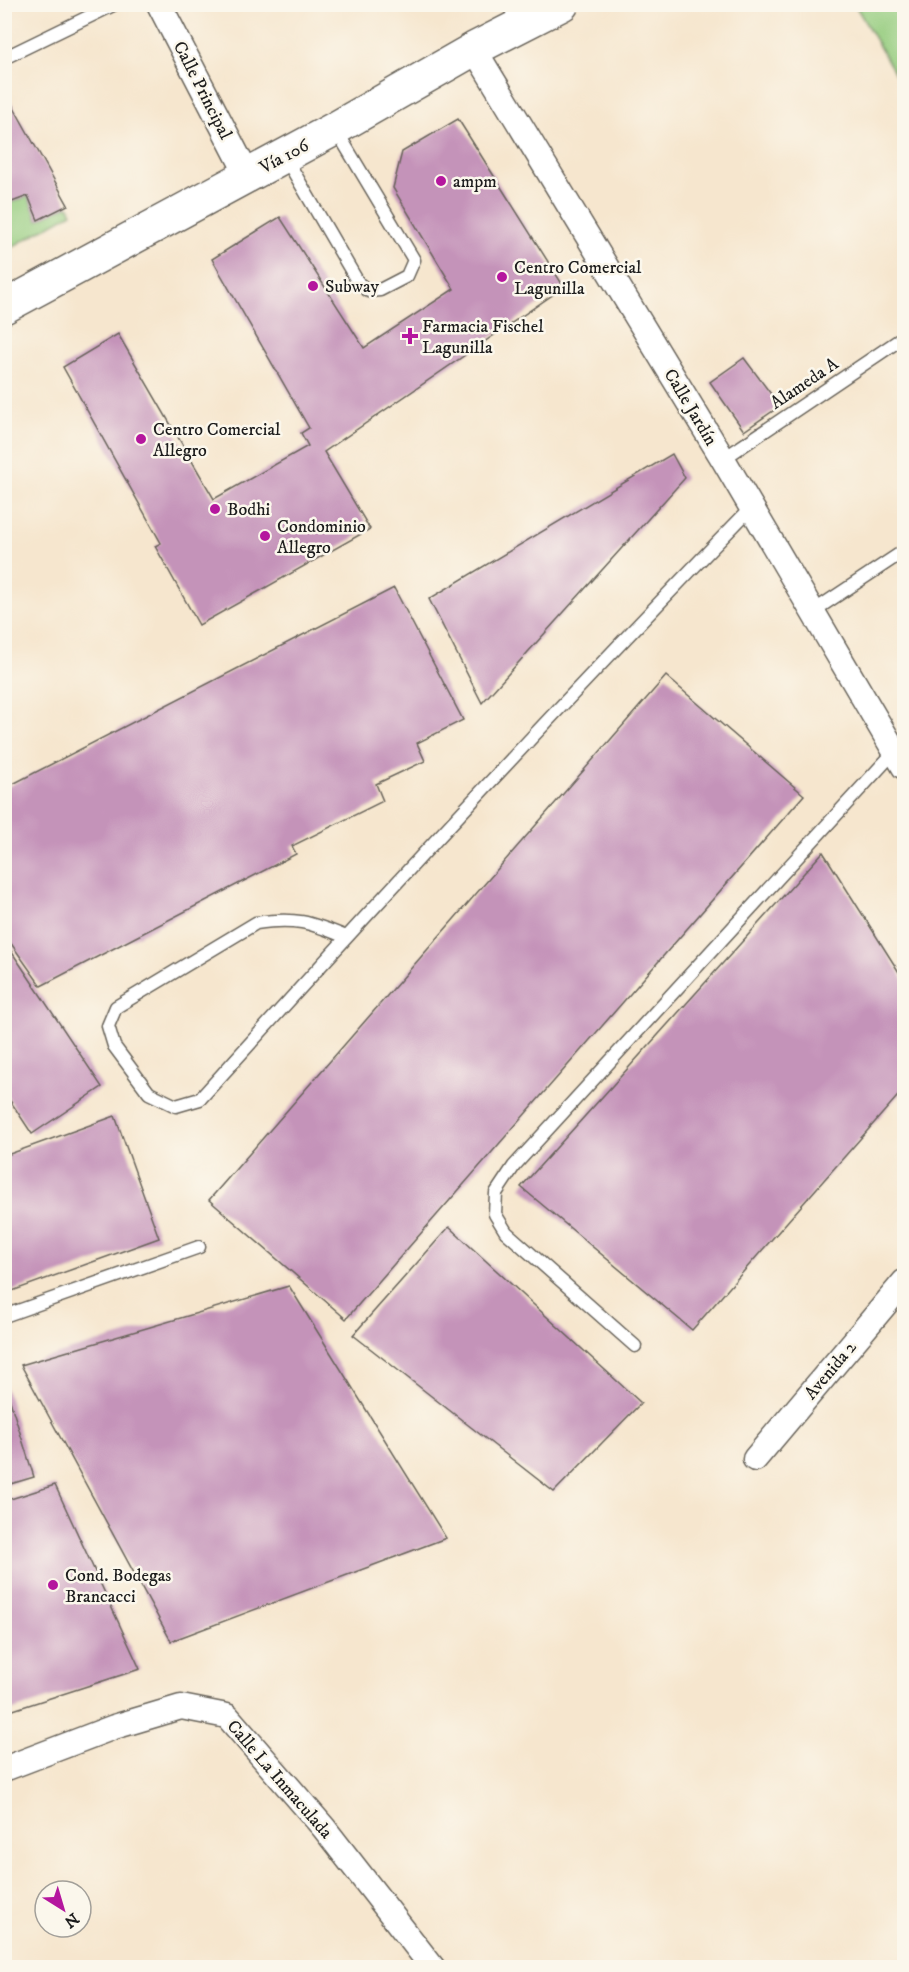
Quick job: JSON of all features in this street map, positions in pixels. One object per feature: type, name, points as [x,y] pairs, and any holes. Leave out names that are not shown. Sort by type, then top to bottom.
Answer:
[{"type":"main road","name":"Vía 106","points":[[4,307],[336,128],[474,49],[514,16],[561,5]]},
{"type":"street","name":"Calle Principal","points":[[159,4],[248,176]]},
{"type":"street","name":"Calle Jardín","points":[[474,49],[723,459],[900,759]]},
{"type":"street","name":"Avenida 2","points":[[755,1459],[904,1282]]},
{"type":"street","name":"Calle La Inmaculada","points":[[4,1769],[114,1727],[181,1707],[227,1716],[324,1828],[434,1968]]},
{"type":"lane","points":[[4,58],[115,4]]},
{"type":"lane","points":[[284,156],[359,284],[369,291],[380,290],[407,276],[414,260],[336,128]]},
{"type":"lane","name":"Alameda A","points":[[723,459],[904,337]]},
{"type":"lane","points":[[346,937],[312,922],[282,919],[256,923],[116,1007],[108,1026],[114,1046],[149,1093],[176,1106],[200,1100],[346,937],[673,588],[751,508]]},
{"type":"lane","points":[[812,612],[904,551]]},
{"type":"lane","points":[[635,1346],[506,1232],[495,1214],[496,1193],[514,1167],[900,759]]},
{"type":"lane","points":[[4,1316],[199,1247]]},
{"type":"green space","points":[[855,5],[904,5],[904,89]]},
{"type":"green space","points":[[28,196],[38,220],[68,205],[72,213],[5,251],[5,205]]},
{"type":"building","points":[[4,90],[68,205],[38,220],[28,196],[4,205]]},
{"type":"building","points":[[458,119],[564,287],[324,452],[370,529],[199,625],[155,546],[161,543],[63,367],[118,334],[214,499],[308,446],[301,433],[309,428],[212,259],[280,217],[364,348],[454,289],[393,188],[402,152]]},
{"type":"building","points":[[744,358],[780,406],[744,431],[710,382]]},
{"type":"building","points":[[672,454],[685,478],[482,703],[429,599]]},
{"type":"building","points":[[394,588],[463,720],[417,743],[425,761],[376,784],[383,801],[292,846],[296,854],[41,986],[5,935],[5,788]]},
{"type":"building","points":[[666,676],[804,795],[346,1319],[209,1200]]},
{"type":"building","points":[[823,852],[904,980],[904,1089],[692,1330],[521,1187]]},
{"type":"building","points":[[5,942],[102,1087],[32,1134],[5,1093]]},
{"type":"building","points":[[115,1116],[159,1238],[4,1294],[4,1156]]},
{"type":"building","points":[[449,1227],[641,1403],[554,1492],[353,1335]]},
{"type":"building","points":[[289,1286],[446,1538],[171,1641],[21,1365]]},
{"type":"building","points":[[4,1382],[34,1477],[4,1486]]},
{"type":"building","name":"Cond. Bodegas Brancacci","points":[[55,1485],[140,1669],[4,1713],[4,1501]]},
{"type":"place","name":"ampm","points":[[441,181]]},
{"type":"place","name":"Centro Comercial Lagunilla","points":[[502,277]]},
{"type":"place","name":"Subway","points":[[313,286]]},
{"type":"place","name":"Farmacia Fischel Lagunilla","points":[[410,336]]},
{"type":"place","name":"Centro Comercial Allegro","points":[[141,439]]},
{"type":"place","name":"Bodhi","points":[[215,509]]},
{"type":"place","name":"Condominio Allegro","points":[[265,536]]},
{"type":"place","name":"Cond. Bodegas Brancacci","points":[[53,1585]]}]
